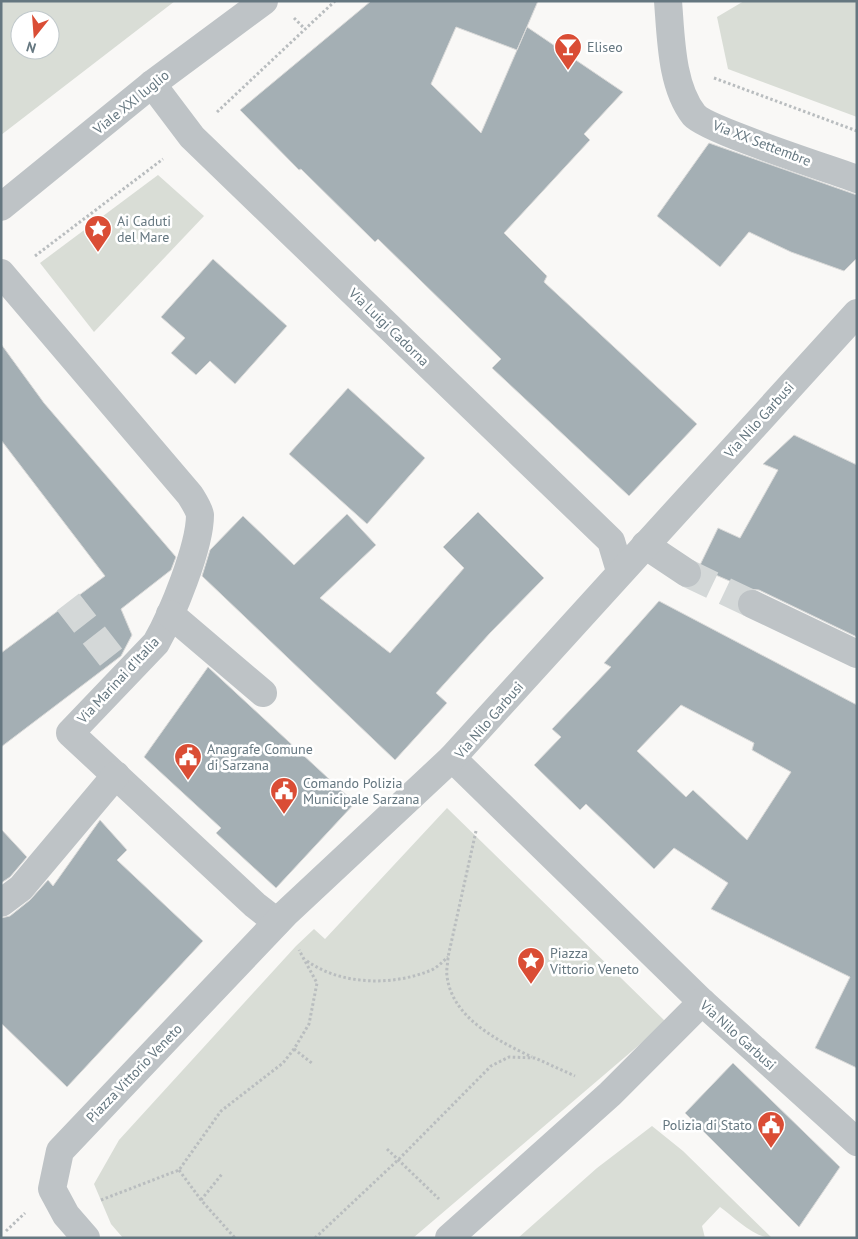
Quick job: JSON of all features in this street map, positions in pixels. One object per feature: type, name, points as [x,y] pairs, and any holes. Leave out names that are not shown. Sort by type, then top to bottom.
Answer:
[{"type":"street","name":"Via XX Settembre","points":[[668,1],[672,61],[678,82],[695,116],[727,132],[857,179]]},
{"type":"street","name":"Viale XXI luglio","points":[[1,207],[152,84],[258,3]]},
{"type":"street","name":"Via Luigi Cadorna","points":[[152,84],[192,137],[611,541],[620,571]]},
{"type":"street","name":"Via Marinai d'Italia","points":[[4,275],[190,494],[200,514],[193,551],[170,614],[156,642],[119,668],[70,733],[255,905],[277,922]]},
{"type":"street","name":"Via Nilo Garbusi","points":[[857,313],[620,571],[452,758],[702,1002],[857,1142]]},
{"type":"street","points":[[645,545],[687,573]]},
{"type":"street","points":[[752,604],[857,654]]},
{"type":"street","points":[[170,614],[263,693]]},
{"type":"street","name":"Piazza Vittorio Veneto","points":[[86,1238],[66,1215],[52,1188],[60,1151],[277,922],[452,758]]},
{"type":"street","points":[[1,904],[22,888],[116,775]]},
{"type":"street","points":[[457,1231],[610,1094],[702,1002]]},
{"type":"path","points":[[4,275],[192,137],[304,28],[335,1]]},
{"type":"path","points":[[710,71],[714,78],[857,131]]},
{"type":"path","points":[[484,789],[486,795],[448,957],[447,976],[456,1004],[476,1025],[505,1045],[557,1066],[610,1094]]},
{"type":"path","points":[[66,1215],[179,1170],[221,1111],[283,1062],[294,1049],[309,1024],[318,983],[296,946]]},
{"type":"path","points":[[306,960],[320,970],[338,976],[367,981],[394,980],[431,971],[448,957]]},
{"type":"path","points":[[294,1049],[313,1064]]},
{"type":"path","points":[[315,1238],[399,1159],[491,1066],[509,1057],[535,1058]]},
{"type":"path","points":[[387,1148],[399,1159],[457,1231]]},
{"type":"path","points":[[179,1170],[201,1200],[235,1238]]},
{"type":"path","points":[[201,1200],[222,1174]]},
{"type":"path","points":[[6,1231],[14,1223]]},
{"type":"shaded area","points":[[1,1],[175,1],[1,135]]},
{"type":"shaded area","points":[[744,1],[857,1],[857,117],[728,69],[717,17]]},
{"type":"shaded area","points":[[158,175],[204,216],[94,332],[40,263]]},
{"type":"shaded area","points":[[447,808],[666,1022],[413,1238],[123,1238],[111,1224],[94,1184],[119,1140],[296,946],[314,929],[325,939]]},
{"type":"shaded area","points":[[652,1126],[683,1151],[772,1238],[758,1235],[751,1231],[720,1207],[702,1226],[705,1238],[518,1238],[597,1168]]},
{"type":"building","points":[[371,1],[538,1],[517,50],[456,27],[431,84],[481,133],[527,27],[623,92],[584,134],[590,140],[504,233],[547,276],[544,282],[697,424],[629,496],[492,368],[501,359],[378,239],[375,242],[301,169],[299,170],[240,110]]},
{"type":"building","points":[[709,143],[857,195],[857,258],[844,271],[791,252],[749,232],[720,267],[657,216]]},
{"type":"building","points":[[213,259],[287,326],[235,384],[210,361],[196,375],[171,353],[185,338],[161,317]]},
{"type":"building","points":[[1,344],[44,403],[176,557],[171,570],[121,609],[132,635],[121,656],[1,747],[1,653],[105,576],[1,440]]},
{"type":"building","points":[[348,388],[425,458],[367,524],[289,454]]},
{"type":"building","points":[[794,435],[857,465],[857,637],[759,590],[748,589],[702,569],[700,565],[718,528],[740,538],[778,470],[763,464]]},
{"type":"building","points":[[478,512],[544,578],[490,633],[436,693],[447,703],[395,760],[202,576],[210,550],[243,516],[294,565],[347,514],[376,545],[320,598],[390,653],[464,568],[443,547]]},
{"type":"building","points":[[659,601],[857,705],[857,1068],[815,1048],[850,977],[711,909],[728,883],[674,848],[654,869],[586,804],[580,810],[534,765],[561,737],[552,729],[611,667],[604,663]],"holes":[[[681,705],[754,743],[752,750],[791,772],[747,840],[693,790],[686,797],[637,751]]]},
{"type":"building","points":[[208,667],[355,803],[276,888],[216,833],[221,828],[144,757]]},
{"type":"building","points":[[100,820],[127,850],[117,860],[203,941],[67,1087],[1,1023],[1,918],[10,916],[30,900],[48,880],[53,886]]},
{"type":"building","points":[[1,829],[27,857],[10,877],[1,883]]},
{"type":"building","name":"Polizia di Stato","points":[[733,1063],[840,1167],[799,1227],[685,1113]]},
{"type":"tunnel","points":[[687,573],[752,604]]},
{"type":"tunnel","points":[[68,602],[114,661]]},
{"type":"place","name":"Eliseo","points":[[568,71]]},
{"type":"place","name":"Ai Caduti del Mare","points":[[98,253]]},
{"type":"place","name":"Anagrafe Comune di Sarzana","points":[[188,781]]},
{"type":"place","name":"Comando Polizia Municipale Sarzana","points":[[284,815]]},
{"type":"place","name":"Piazza Vittorio Veneto","points":[[531,985]]},
{"type":"place","name":"Polizia di Stato","points":[[771,1149]]}]
